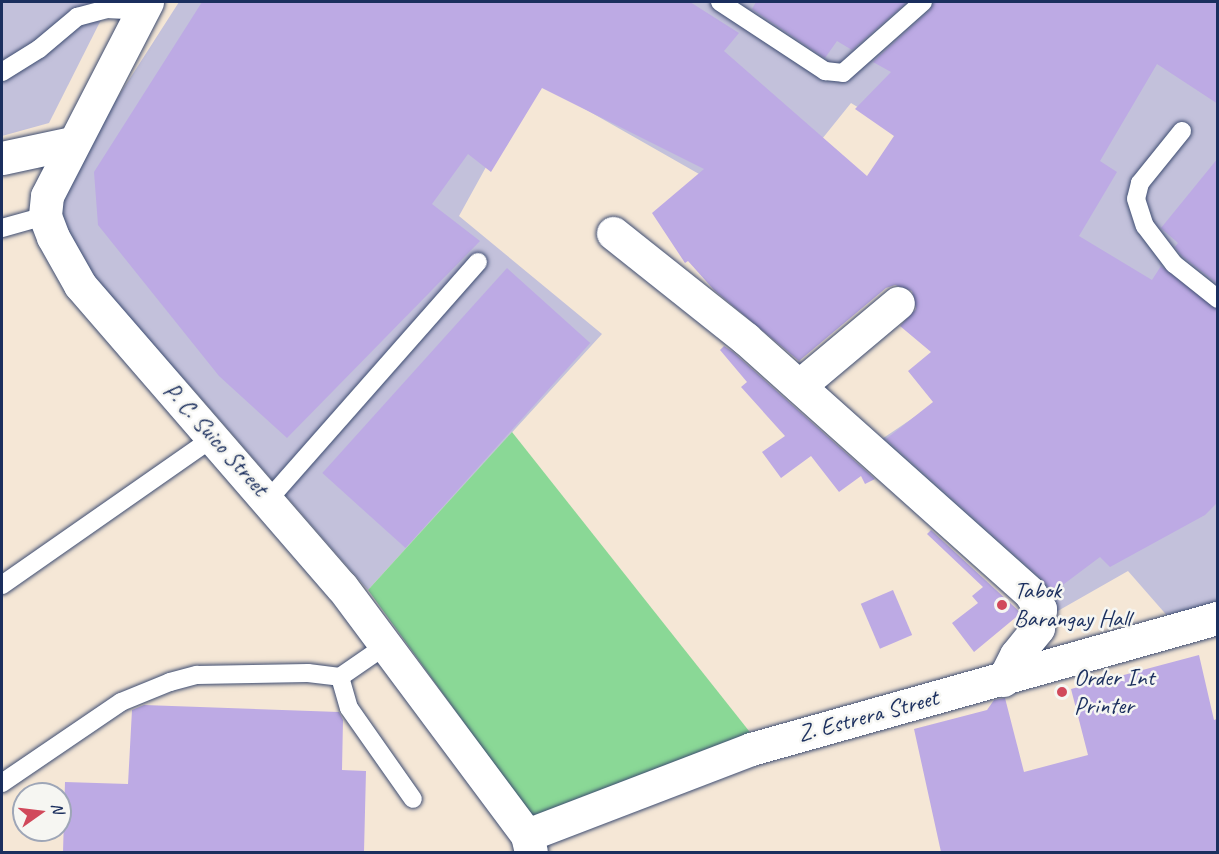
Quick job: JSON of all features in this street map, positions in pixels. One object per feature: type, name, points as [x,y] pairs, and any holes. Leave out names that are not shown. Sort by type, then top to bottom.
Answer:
[{"type":"street","points":[[45,216],[47,196],[72,143],[144,6]]},
{"type":"street","points":[[2,158],[72,143]]},
{"type":"street","name":"P. C. Suico Street","points":[[45,216],[62,258],[80,285],[269,499],[386,646],[529,844]]},
{"type":"street","points":[[613,233],[799,387],[1030,593],[1040,609],[1038,628],[1016,655],[1003,680]]},
{"type":"street","points":[[799,387],[898,303]]},
{"type":"street","name":"Z. Estrera Street","points":[[529,844],[751,748],[1003,680],[1218,618]]},
{"type":"lane","points":[[720,2],[825,71],[843,73],[923,2]]},
{"type":"lane","points":[[2,72],[39,50],[77,17],[106,9],[144,6]]},
{"type":"lane","points":[[1182,130],[1140,183],[1136,199],[1145,226],[1174,264],[1218,299]]},
{"type":"lane","points":[[2,228],[45,216]]},
{"type":"lane","points":[[269,499],[478,262]]},
{"type":"lane","points":[[2,585],[213,438]]},
{"type":"lane","points":[[2,783],[121,702],[170,682],[197,675],[308,673],[340,677],[386,646]]},
{"type":"lane","points":[[340,677],[349,708],[413,799]]},
{"type":"shaded area","points":[[2,2],[110,2],[49,123],[2,136]]},
{"type":"shaded area","points":[[179,2],[1217,2],[1217,603],[1170,619],[1128,571],[1056,612],[873,445],[984,370],[1065,234],[851,103],[764,211],[534,80],[459,216],[602,334],[368,590],[194,390],[75,261],[60,210],[73,167]]},
{"type":"green space","points":[[512,432],[753,736],[533,818],[368,590]]},
{"type":"building","points":[[202,2],[690,2],[739,33],[724,51],[867,176],[894,136],[855,109],[891,72],[873,62],[930,10],[934,2],[1218,2],[1218,104],[1157,64],[1100,161],[1117,172],[1079,236],[1152,280],[1161,266],[1218,310],[1218,502],[1205,515],[1110,567],[1100,557],[1052,593],[1042,579],[886,439],[933,402],[908,371],[931,352],[900,326],[916,309],[912,291],[895,285],[886,288],[799,361],[714,290],[688,261],[685,263],[652,213],[704,169],[542,88],[491,172],[468,154],[432,204],[480,241],[287,438],[219,376],[98,225],[94,172]]},
{"type":"building","points":[[756,2],[907,2],[852,50],[837,41],[825,58],[752,9]]},
{"type":"building","points":[[1218,158],[1218,284],[1182,256],[1175,247],[1178,243],[1161,228]]},
{"type":"building","points":[[507,268],[590,343],[406,548],[322,473]]},
{"type":"building","points":[[724,346],[875,479],[865,484],[861,476],[839,492],[811,456],[781,478],[762,452],[785,436],[741,387],[747,382],[720,350]]},
{"type":"building","points":[[931,530],[1021,613],[974,652],[952,623],[978,603],[972,596],[983,587],[927,534]]},
{"type":"building","points":[[893,590],[912,635],[880,649],[861,604]]},
{"type":"building","points":[[1199,655],[1214,720],[1217,719],[1217,852],[941,852],[914,729],[987,710],[994,700],[1005,698],[1024,772],[1088,755],[1071,689]]},
{"type":"building","points":[[144,705],[339,712],[343,720],[342,770],[366,771],[364,852],[63,852],[63,842],[72,842],[72,782],[128,784],[132,710]]},
{"type":"place","name":"Tabok Barangay Hall","points":[[1002,605]]},
{"type":"place","name":"Order Int Printer","points":[[1062,692]]}]
